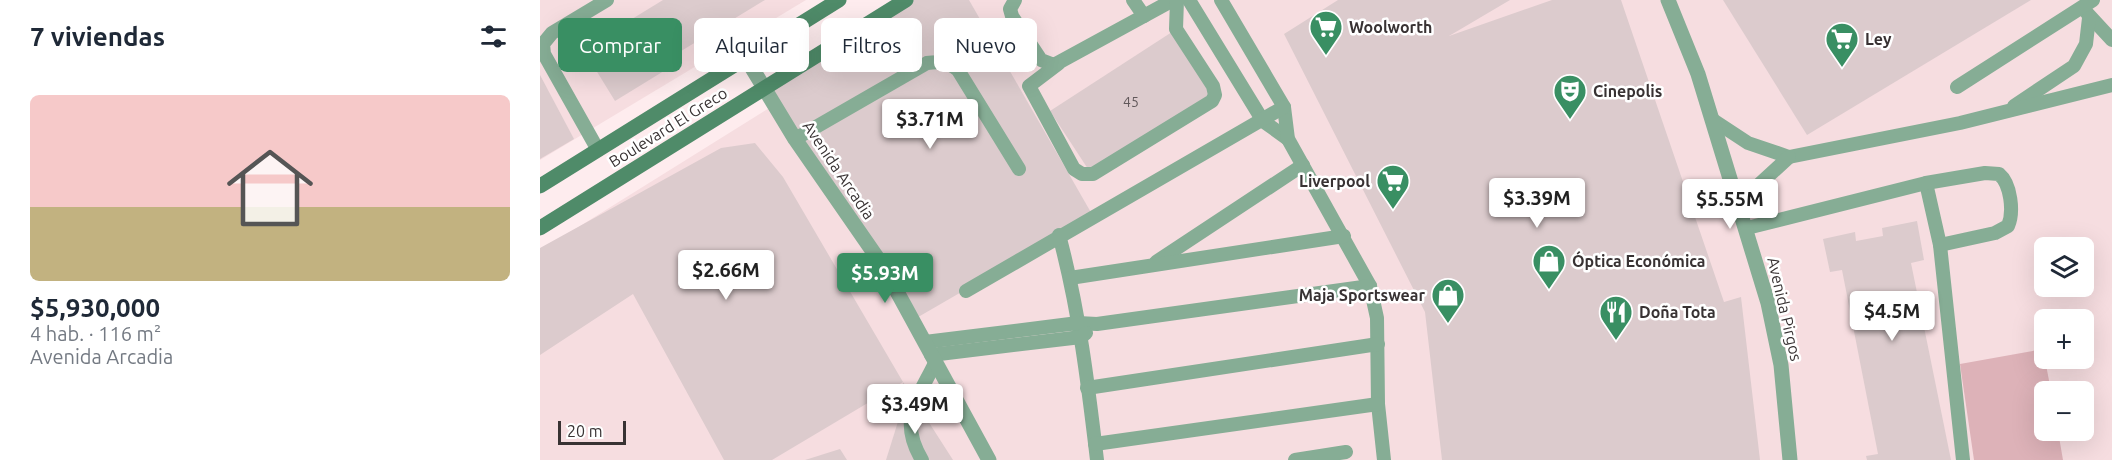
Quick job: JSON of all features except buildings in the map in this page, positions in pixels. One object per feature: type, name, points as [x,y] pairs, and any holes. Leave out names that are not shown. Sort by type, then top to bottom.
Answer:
[{"type":"main road","name":"Boulevard El Greco","points":[[809,19],[839,0]]},
{"type":"main road","name":"Boulevard El Greco","points":[[540,228],[906,0]]},
{"type":"main road","name":"Boulevard El Greco","points":[[540,186],[723,72]]},
{"type":"street","name":"Avenida Pirgos","points":[[1668,0],[1698,74],[1747,228],[1768,303],[1781,364],[1790,460]]},
{"type":"street","name":"Avenida Arcadia","points":[[754,72],[795,139],[883,267],[989,460]]},
{"type":"lane","points":[[598,150],[544,54],[543,44],[552,33],[607,0]]},
{"type":"lane","points":[[1016,0],[1011,5],[1012,16],[1041,60],[1048,64],[1058,64]]},
{"type":"lane","points":[[1132,0],[1144,16]]},
{"type":"lane","points":[[1175,0],[1176,29],[1213,86],[1215,96],[1212,101],[1093,174],[1082,174],[1074,169],[1029,86],[1058,64],[1175,0]]},
{"type":"lane","points":[[1189,0],[1263,121],[1288,139]]},
{"type":"lane","points":[[1221,0],[1284,107],[1288,139],[1370,286],[1377,318],[1378,404],[1384,460]]},
{"type":"lane","points":[[2086,6],[2112,40]]},
{"type":"lane","points":[[1957,87],[2086,6]]},
{"type":"lane","points":[[2003,113],[2056,81],[2074,66],[2086,44],[2086,6]]},
{"type":"lane","points":[[795,139],[927,63],[937,61],[950,63],[958,70],[1019,170]]},
{"type":"lane","points":[[1713,120],[1748,143],[1789,157],[2003,113],[2112,85]]},
{"type":"lane","points":[[966,291],[1059,235],[1284,107]]},
{"type":"lane","points":[[1739,203],[1789,157]]},
{"type":"lane","points":[[1151,265],[1303,165]]},
{"type":"lane","points":[[1747,228],[1926,183],[1995,172],[2005,180],[2010,220],[2002,230],[1940,245]]},
{"type":"lane","points":[[1926,183],[1940,245],[1963,460]]},
{"type":"lane","points":[[1059,235],[1070,278],[1079,330],[1097,460]]},
{"type":"lane","points":[[1070,278],[1344,236]]},
{"type":"lane","points":[[922,460],[914,446],[909,424],[930,353],[1079,330],[1097,324],[1370,286]]},
{"type":"lane","points":[[1087,388],[1378,344]]},
{"type":"lane","points":[[1095,444],[1378,404]]},
{"type":"lane","points":[[1295,460],[1346,452]]},
{"type":"shaded area","points":[[540,0],[806,0],[776,18],[694,18],[694,67],[540,160]]},
{"type":"shaded area","points":[[942,0],[2112,0],[2112,460],[540,460],[540,251],[827,72],[922,72],[922,18],[913,18]]},
{"type":"shaded area","points":[[2034,351],[2034,369],[2047,369],[2049,381],[2034,381],[2034,441],[2060,441],[2063,460],[1974,460],[1960,364]]},
{"type":"place","name":"Woolworth","points":[[1326,56]]},
{"type":"place","name":"Ley","points":[[1842,68]]},
{"type":"place","name":"Cinepolis","points":[[1570,120]]},
{"type":"place","name":"Liverpool","points":[[1393,210]]},
{"type":"place","name":"Óptica Económica","points":[[1549,290]]},
{"type":"place","name":"Maja Sportswear","points":[[1448,324]]},
{"type":"place","name":"Doña Tota","points":[[1616,341]]}]
